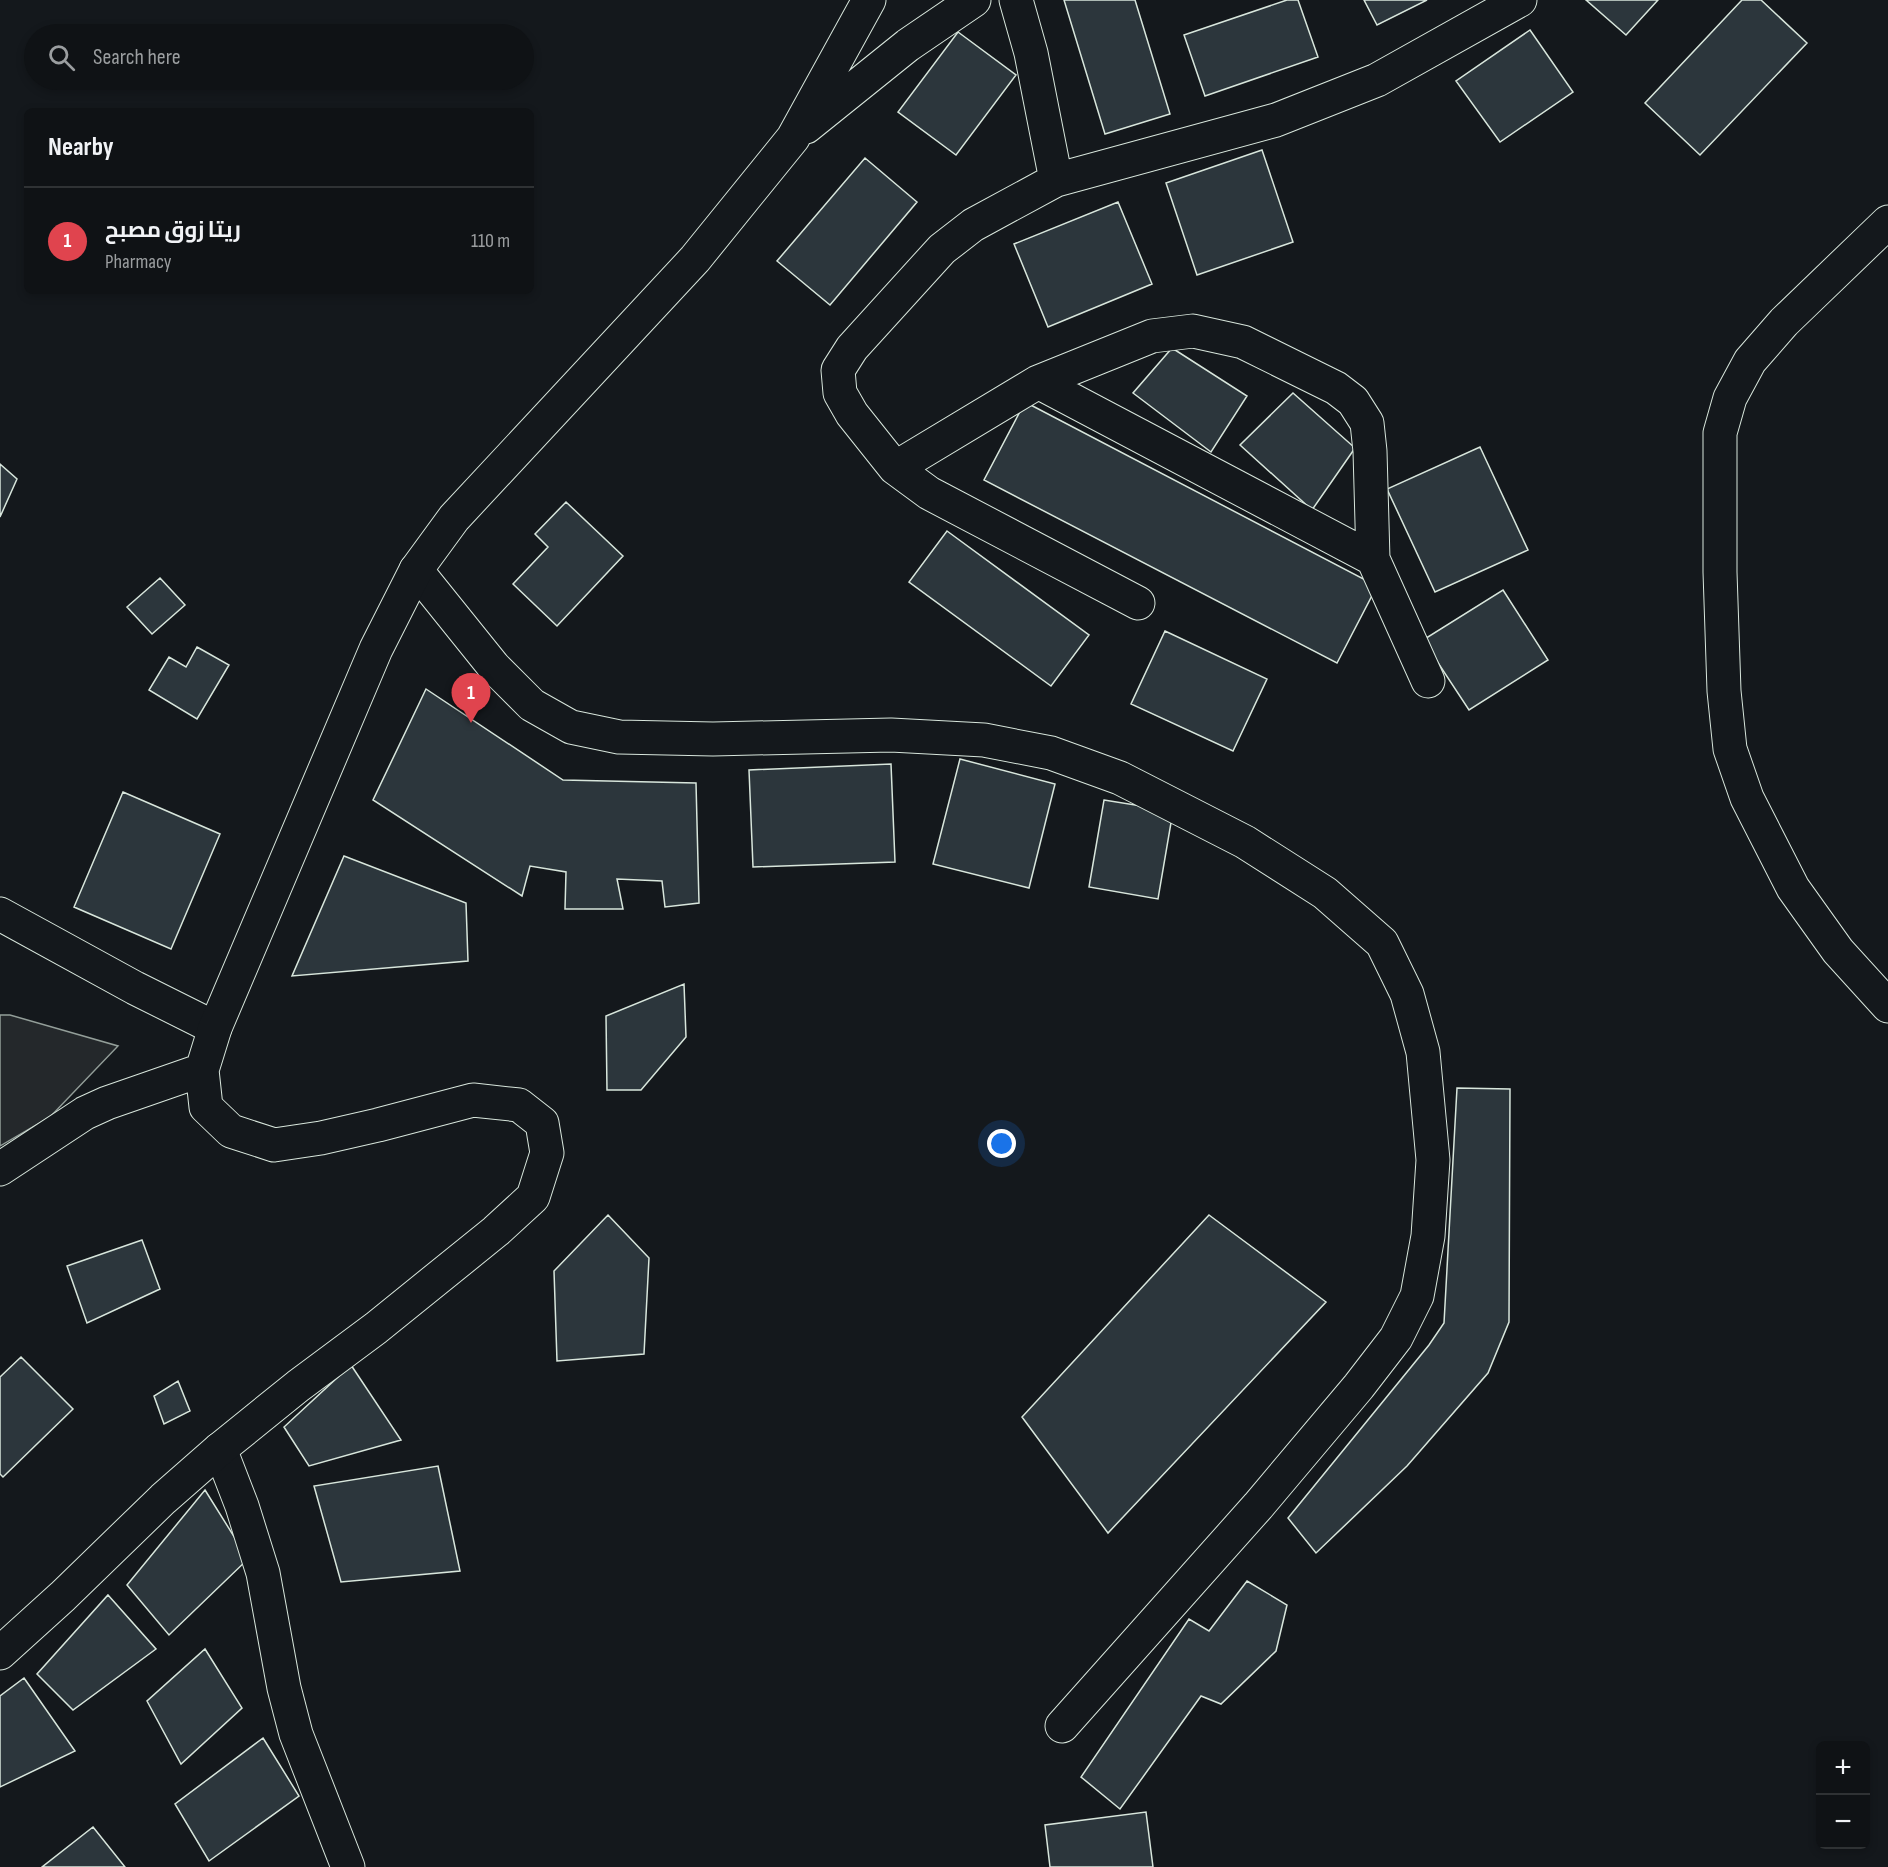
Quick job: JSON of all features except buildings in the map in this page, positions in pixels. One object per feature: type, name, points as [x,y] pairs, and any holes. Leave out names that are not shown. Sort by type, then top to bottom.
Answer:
[{"type":"street","points":[[0,1653],[63,1596],[163,1499],[220,1449],[298,1386],[376,1328],[496,1231],[533,1197],[547,1153],[542,1123],[519,1105],[472,1101],[321,1138],[274,1145],[231,1131],[206,1107],[202,1070],[215,1028],[376,648],[416,570],[454,518],[695,259],[793,138],[869,0]]},
{"type":"street","points":[[793,138],[908,45],[975,0]]},
{"type":"street","points":[[1016,0],[1031,53],[1056,180]]},
{"type":"street","points":[[1138,603],[929,493],[895,468],[852,414],[840,393],[838,370],[852,348],[942,249],[973,225],[1056,180],[1276,120],[1377,80],[1519,0]]},
{"type":"street","points":[[1888,222],[1784,322],[1750,361],[1730,398],[1720,433],[1720,572],[1724,691],[1730,749],[1747,798],[1793,888],[1838,951],[1888,1006]]},
{"type":"street","points":[[895,468],[1038,382],[1152,336],[1193,331],[1243,342],[1336,388],[1353,401],[1367,423],[1371,451],[1373,559],[1428,681]]},
{"type":"street","points":[[1038,382],[1373,559]]},
{"type":"street","points":[[416,570],[494,667],[532,705],[571,727],[619,737],[643,738],[713,740],[891,735],[984,740],[1051,753],[1120,778],[1245,842],[1325,892],[1382,943],[1407,993],[1423,1052],[1433,1160],[1428,1236],[1417,1296],[1396,1338],[1359,1386],[1258,1506],[1062,1726]]},
{"type":"street","points":[[0,914],[135,988],[215,1028]]},
{"type":"street","points":[[0,1169],[85,1113],[202,1070]]},
{"type":"street","points":[[220,1449],[242,1506],[263,1573],[284,1688],[296,1734],[348,1867]]},
{"type":"shaded area","points":[[0,1015],[10,1015],[118,1046],[50,1117],[0,1146]]},
{"type":"place","name":"ريتا زوق مصبح","points":[[471,723]]}]
